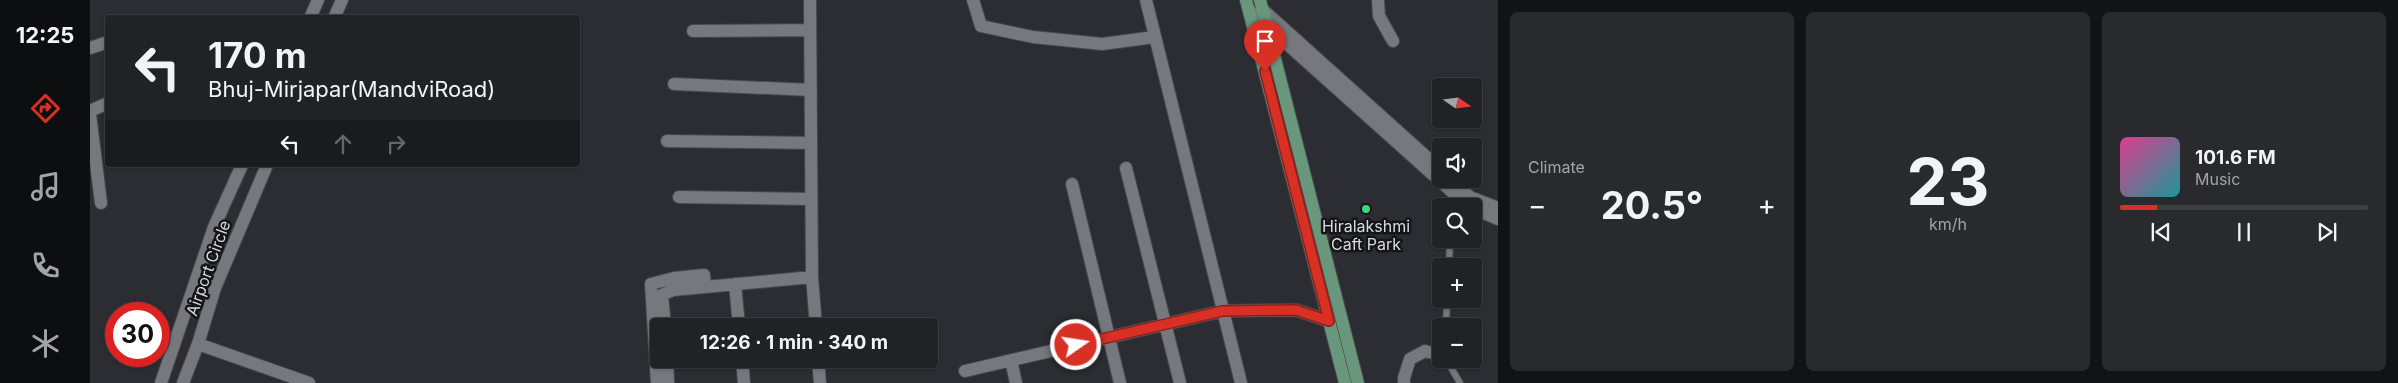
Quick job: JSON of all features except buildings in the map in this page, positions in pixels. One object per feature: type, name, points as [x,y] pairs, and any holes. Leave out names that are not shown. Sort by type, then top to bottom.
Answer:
[{"type":"main road","points":[[1261,4],[1358,383]]},
{"type":"main road","points":[[1248,5],[1345,383]]},
{"type":"street","points":[[311,15],[318,0]]},
{"type":"street","points":[[335,15],[342,0]]},
{"type":"street","points":[[810,0],[812,277],[815,318]]},
{"type":"street","points":[[973,0],[981,26],[1033,37],[1102,44],[1155,37]]},
{"type":"street","points":[[1146,0],[1241,383]]},
{"type":"street","points":[[1378,0],[1379,16],[1393,41]]},
{"type":"street","points":[[1261,4],[1432,162]]},
{"type":"street","points":[[1248,5],[1267,26],[1459,198]]},
{"type":"street","points":[[693,31],[810,30]]},
{"type":"street","points":[[90,48],[105,43]]},
{"type":"street","points":[[674,84],[811,90]]},
{"type":"street","points":[[101,203],[90,112],[105,104]]},
{"type":"street","points":[[667,141],[812,144]]},
{"type":"street","name":"Airport Circle","points":[[162,383],[214,227],[241,167]]},
{"type":"street","name":"Airport Circle","points":[[183,383],[198,344],[215,288],[266,167]]},
{"type":"street","points":[[1126,168],[1180,383]]},
{"type":"street","points":[[1072,184],[1120,383]]},
{"type":"street","points":[[1460,188],[1470,197],[1498,208]]},
{"type":"street","points":[[679,197],[811,199]]},
{"type":"street","points":[[1482,212],[1498,219]]},
{"type":"street","points":[[657,383],[651,284],[674,278],[704,275],[705,287]]},
{"type":"street","points":[[663,318],[662,295],[673,290],[812,277]]},
{"type":"street","points":[[735,284],[738,318]]},
{"type":"street","points":[[965,370],[1222,311],[1296,310],[1329,321]]},
{"type":"street","points":[[198,344],[309,383]]},
{"type":"street","points":[[1404,383],[1410,359],[1425,351],[1432,353]]},
{"type":"street","points":[[1011,360],[1016,383]]},
{"type":"street","points":[[667,368],[668,383]]},
{"type":"street","points":[[743,368],[744,383]]},
{"type":"street","points":[[819,368],[820,383]]},
{"type":"lane","points":[[1451,368],[1460,383]]},
{"type":"place","name":"Hiralakshmi Caft Park","points":[[1366,209]]},
{"type":"route","points":[[1076,345],[1222,311],[1255,309],[1296,310],[1329,321],[1265,71]]}]
